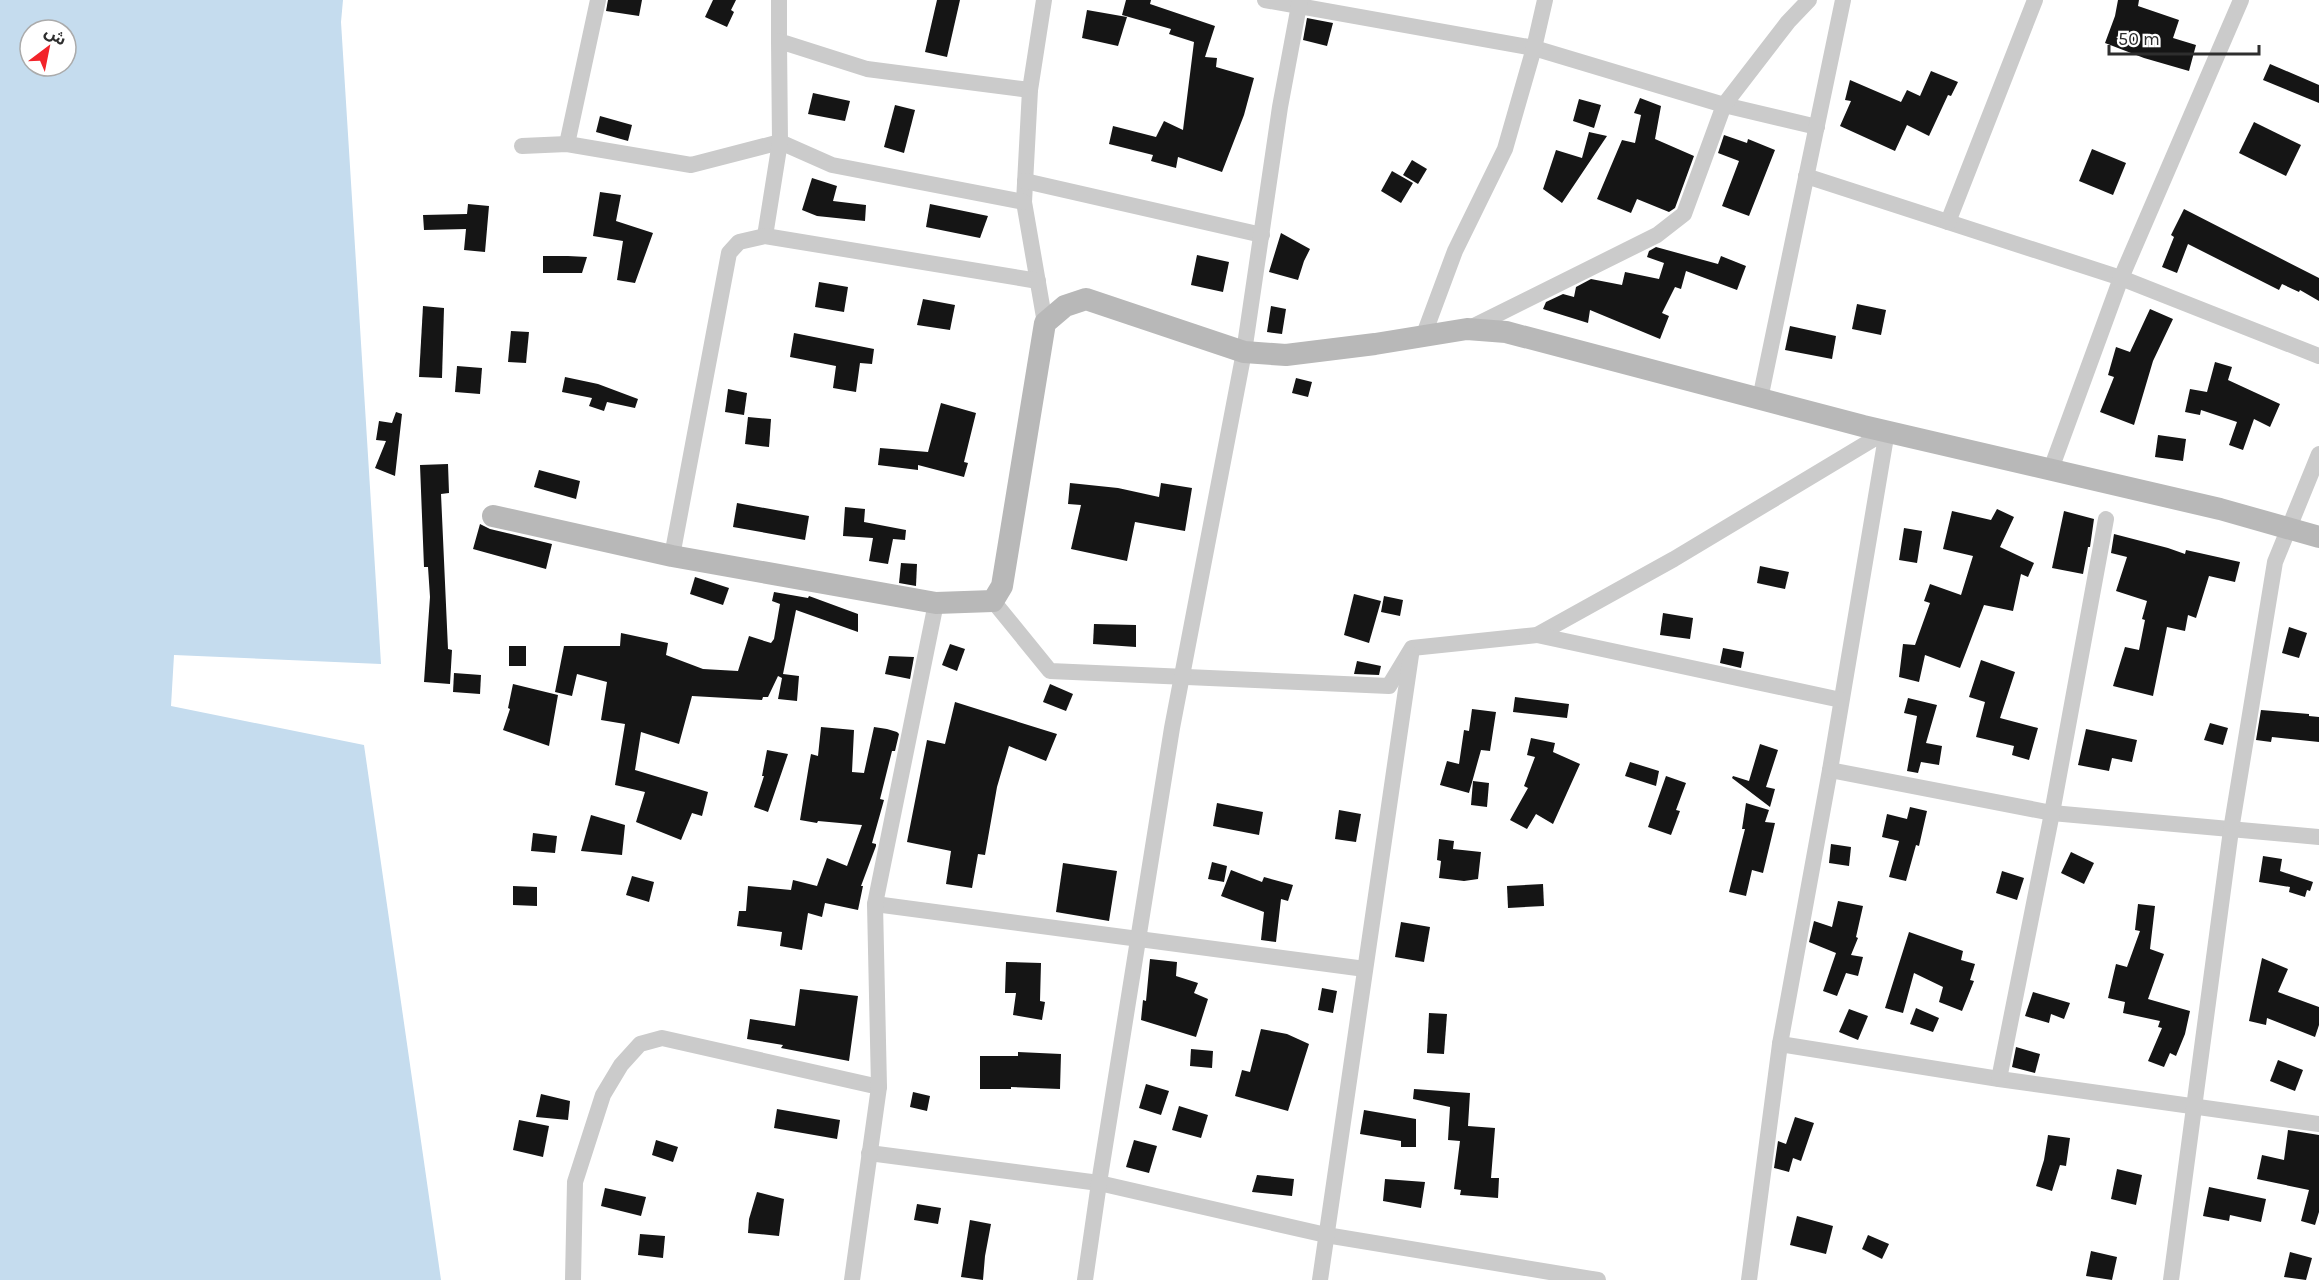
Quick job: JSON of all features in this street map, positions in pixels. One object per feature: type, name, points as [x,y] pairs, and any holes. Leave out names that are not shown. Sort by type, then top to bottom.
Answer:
[{"type":"street","points":[[567,144],[598,0]]},
{"type":"street","points":[[765,237],[780,142],[779,0]]},
{"type":"street","points":[[993,601],[1002,586],[1045,323],[1024,202],[1030,90],[1044,0]]},
{"type":"street","points":[[1265,0],[1300,3],[1534,48],[1724,105],[1817,127]]},
{"type":"street","points":[[1423,337],[1455,251],[1505,149],[1534,48],[1545,0]]},
{"type":"street","points":[[1045,323],[1065,306],[1086,299],[1244,352],[1286,355],[1467,329],[1657,235],[1684,214],[1724,105],[1788,22],[1809,0]]},
{"type":"street","points":[[1760,399],[1843,0]]},
{"type":"street","points":[[1948,222],[2035,0]]},
{"type":"street","points":[[2051,469],[2121,278],[2241,0]]},
{"type":"street","points":[[1085,1280],[1138,939],[1182,678],[1244,352],[1280,107],[1300,3]]},
{"type":"street","points":[[780,41],[867,69],[1030,90]]},
{"type":"street","points":[[522,146],[567,144],[691,165],[780,142],[832,165],[1024,202]]},
{"type":"street","points":[[1806,176],[2121,278],[2319,357]]},
{"type":"street","points":[[1026,181],[1262,235]]},
{"type":"street","points":[[672,556],[729,253],[740,242],[765,237],[1038,281]]},
{"type":"street","points":[[1467,329],[1506,333],[1564,346],[1641,369],[1887,431],[2220,509],[2319,537]]},
{"type":"street","points":[[1537,636],[1674,559],[1887,431]]},
{"type":"street","points":[[1749,1280],[1780,1044],[1830,770],[1887,431]]},
{"type":"street","points":[[2171,1280],[2231,830],[2275,562],[2319,454]]},
{"type":"street","points":[[494,516],[672,556],[936,603],[993,601]]},
{"type":"street","points":[[1999,1079],[2052,813],[2106,519]]},
{"type":"street","points":[[993,601],[1050,671],[1389,686],[1412,648]]},
{"type":"street","points":[[852,1280],[879,1087],[875,904],[936,603]]},
{"type":"street","points":[[1412,648],[1537,636],[1840,700]]},
{"type":"street","points":[[1320,1280],[1412,648]]},
{"type":"street","points":[[1830,770],[2052,813],[2319,837]]},
{"type":"street","points":[[875,904],[1365,969]]},
{"type":"street","points":[[573,1280],[575,1182],[603,1095],[621,1065],[640,1044],[662,1038],[879,1087]]},
{"type":"street","points":[[1780,1044],[1999,1079],[2319,1124]]},
{"type":"street","points":[[869,1153],[1099,1183],[1326,1235],[1523,1274],[1598,1280]]},
{"type":"water","points":[[0,0],[343,0],[341,22],[381,664],[174,655],[171,706],[364,745],[441,1280],[0,1280]]},
{"type":"building","points":[[608,0],[642,0],[639,16],[606,11]]},
{"type":"building","points":[[713,0],[736,0],[731,10],[734,12],[727,27],[705,17]]},
{"type":"building","points":[[937,0],[960,0],[947,57],[925,52]]},
{"type":"building","points":[[1126,0],[1151,0],[1150,4],[1215,26],[1205,57],[1217,58],[1216,67],[1254,78],[1244,115],[1222,172],[1178,157],[1176,168],[1151,161],[1153,155],[1109,144],[1113,126],[1156,137],[1164,121],[1183,130],[1194,42],[1169,34],[1171,29],[1122,15]]},
{"type":"building","points":[[2118,0],[2139,0],[2138,6],[2179,20],[2173,38],[2196,45],[2189,71],[2144,58],[2105,43]]},
{"type":"building","points":[[1087,10],[1127,17],[1118,46],[1082,38]]},
{"type":"building","points":[[1307,18],[1333,23],[1327,46],[1303,40]]},
{"type":"building","points":[[2270,64],[2319,85],[2319,103],[2263,80]]},
{"type":"building","points":[[1931,71],[1958,82],[1951,96],[1948,95],[1929,136],[1907,125],[1895,151],[1840,126],[1851,101],[1845,100],[1850,80],[1901,102],[1907,90],[1920,96]]},
{"type":"building","points":[[813,93],[850,101],[845,121],[808,114]]},
{"type":"building","points":[[1640,98],[1661,106],[1655,139],[1694,156],[1675,208],[1669,212],[1637,199],[1631,213],[1597,199],[1622,140],[1635,143],[1641,115],[1634,113]]},
{"type":"building","points":[[1579,99],[1601,105],[1594,128],[1573,121]]},
{"type":"building","points":[[895,105],[915,110],[904,153],[884,147]]},
{"type":"building","points":[[600,116],[632,125],[628,141],[596,132]]},
{"type":"building","points":[[2254,122],[2301,145],[2286,176],[2239,153]]},
{"type":"building","points":[[1589,132],[1607,136],[1562,203],[1543,189],[1556,150],[1582,158]]},
{"type":"building","points":[[1724,135],[1747,143],[1748,139],[1775,150],[1749,216],[1722,206],[1739,161],[1718,153]]},
{"type":"building","points":[[2092,149],[2126,163],[2113,195],[2079,181]]},
{"type":"building","points":[[1412,160],[1427,169],[1418,184],[1403,175]]},
{"type":"building","points":[[1392,171],[1413,183],[1401,203],[1381,191]]},
{"type":"building","points":[[812,178],[837,186],[833,201],[866,205],[865,221],[817,216],[802,210]]},
{"type":"building","points":[[600,192],[621,195],[616,221],[653,233],[635,283],[617,280],[623,241],[593,236]]},
{"type":"building","points":[[468,204],[489,206],[485,252],[464,250],[466,229],[424,230],[423,215],[467,214]]},
{"type":"building","points":[[930,204],[988,216],[980,238],[926,227]]},
{"type":"building","points":[[2184,209],[2319,278],[2319,301],[2300,290],[2299,292],[2282,284],[2279,290],[2188,244],[2177,273],[2162,267],[2174,237],[2171,235]]},
{"type":"building","points":[[1281,233],[1310,249],[1298,280],[1269,272]]},
{"type":"building","points":[[1656,247],[1718,264],[1721,256],[1746,266],[1737,290],[1686,271],[1681,289],[1675,287],[1662,313],[1669,316],[1660,339],[1590,310],[1588,323],[1543,309],[1546,302],[1563,294],[1574,297],[1576,287],[1591,279],[1622,285],[1625,272],[1659,279],[1664,263],[1647,257],[1649,251]]},
{"type":"building","points":[[1197,255],[1229,262],[1223,292],[1191,285]]},
{"type":"building","points":[[543,256],[587,257],[582,273],[543,273]]},
{"type":"building","points":[[819,282],[848,287],[844,312],[815,307]]},
{"type":"building","points":[[923,299],[955,305],[950,330],[917,325]]},
{"type":"building","points":[[1857,304],[1886,310],[1881,335],[1852,329]]},
{"type":"building","points":[[423,306],[444,308],[442,378],[419,377]]},
{"type":"building","points":[[1271,306],[1286,309],[1282,334],[1267,332]]},
{"type":"building","points":[[2150,309],[2173,319],[2153,361],[2134,425],[2100,412],[2114,377],[2108,375],[2116,347],[2130,352]]},
{"type":"building","points":[[1790,326],[1836,336],[1832,359],[1785,350]]},
{"type":"building","points":[[511,331],[529,332],[526,363],[508,362]]},
{"type":"building","points":[[794,333],[874,349],[872,364],[860,363],[856,392],[833,388],[836,366],[790,357]]},
{"type":"building","points":[[2215,362],[2232,367],[2228,380],[2280,404],[2270,427],[2254,419],[2243,450],[2229,445],[2237,422],[2201,410],[2200,415],[2185,412],[2190,389],[2207,392]]},
{"type":"building","points":[[457,366],[482,368],[480,394],[455,392]]},
{"type":"building","points":[[565,377],[598,384],[638,399],[635,408],[607,402],[604,411],[589,406],[592,398],[562,392]]},
{"type":"building","points":[[1296,378],[1312,382],[1308,397],[1292,393]]},
{"type":"building","points":[[728,389],[747,393],[744,415],[725,412]]},
{"type":"building","points":[[941,403],[976,413],[964,462],[968,463],[964,477],[918,465],[918,470],[878,465],[880,448],[928,452]]},
{"type":"building","points":[[396,412],[402,414],[395,476],[375,468],[386,441],[376,440],[379,421],[392,423]]},
{"type":"building","points":[[748,417],[771,419],[769,447],[745,444]]},
{"type":"building","points":[[2158,435],[2186,439],[2183,461],[2155,457]]},
{"type":"building","points":[[448,464],[449,493],[441,494],[448,649],[452,650],[450,684],[424,682],[430,597],[428,567],[424,567],[420,465]]},
{"type":"building","points":[[539,470],[580,481],[576,499],[534,487]]},
{"type":"building","points":[[1070,483],[1118,488],[1159,497],[1161,483],[1192,488],[1185,531],[1135,522],[1127,561],[1071,549],[1081,505],[1068,504]]},
{"type":"building","points":[[737,503],[809,516],[805,540],[733,527]]},
{"type":"building","points":[[845,507],[865,509],[864,522],[906,530],[905,540],[893,539],[888,564],[869,561],[873,538],[843,536]]},
{"type":"building","points":[[1997,509],[2014,517],[2000,547],[2034,563],[2028,577],[2021,574],[2013,611],[1984,605],[1960,668],[1925,655],[1919,682],[1899,677],[1903,644],[1915,645],[1930,603],[1924,601],[1930,584],[1961,595],[1973,556],[1943,549],[1952,511],[1991,520]]},
{"type":"building","points":[[2064,511],[2094,519],[2083,574],[2052,568]]},
{"type":"building","points":[[480,524],[490,529],[552,544],[546,569],[473,549]]},
{"type":"building","points":[[1904,528],[1922,531],[1917,563],[1899,560]]},
{"type":"building","points":[[2114,534],[2185,554],[2186,550],[2240,562],[2235,582],[2209,576],[2196,618],[2188,615],[2185,631],[2167,627],[2153,696],[2113,686],[2125,647],[2139,650],[2145,620],[2142,619],[2147,601],[2116,591],[2127,557],[2111,553]]},
{"type":"building","points":[[901,563],[917,564],[916,586],[899,583]]},
{"type":"building","points":[[1760,566],[1789,572],[1785,589],[1757,583]]},
{"type":"building","points":[[695,577],[729,588],[723,605],[690,594]]},
{"type":"building","points":[[774,592],[808,598],[809,596],[858,614],[858,632],[796,610],[783,674],[799,676],[797,701],[778,699],[782,678],[778,676],[768,697],[763,697],[762,700],[692,696],[679,744],[641,732],[635,770],[708,792],[702,816],[692,813],[681,840],[636,822],[645,792],[615,785],[625,724],[601,720],[607,682],[577,674],[572,696],[555,692],[564,646],[620,646],[621,633],[668,643],[666,655],[703,669],[738,671],[749,636],[771,643],[774,639],[780,604],[772,601]]},
{"type":"building","points":[[1354,594],[1381,601],[1369,643],[1344,635]]},
{"type":"building","points":[[1384,596],[1403,600],[1400,616],[1381,612]]},
{"type":"building","points":[[1663,613],[1693,618],[1690,639],[1660,635]]},
{"type":"building","points":[[1094,624],[1136,625],[1136,647],[1093,644]]},
{"type":"building","points":[[2289,627],[2307,633],[2299,658],[2282,653]]},
{"type":"building","points":[[950,644],[965,649],[957,671],[942,665]]},
{"type":"building","points":[[509,646],[526,646],[526,666],[509,666]]},
{"type":"building","points":[[1723,648],[1744,652],[1741,668],[1720,663]]},
{"type":"building","points":[[889,656],[914,657],[910,679],[885,674]]},
{"type":"building","points":[[1981,660],[2015,672],[2000,718],[2038,728],[2029,760],[2012,755],[2014,746],[1976,737],[1985,702],[1969,697]]},
{"type":"building","points":[[1357,661],[1381,666],[1379,675],[1354,674]]},
{"type":"building","points":[[454,673],[481,675],[480,694],[453,692]]},
{"type":"building","points":[[513,684],[558,695],[549,746],[503,730],[510,709],[508,708]]},
{"type":"building","points":[[1050,684],[1073,694],[1066,711],[1043,702]]},
{"type":"building","points":[[1515,697],[1569,704],[1567,718],[1513,712]]},
{"type":"building","points":[[1908,698],[1937,705],[1926,743],[1942,746],[1939,765],[1921,762],[1918,773],[1907,771],[1917,716],[1904,713]]},
{"type":"building","points":[[955,702],[1057,734],[1046,761],[1009,746],[997,787],[985,855],[978,854],[972,888],[946,884],[951,851],[907,842],[927,740],[945,744]]},
{"type":"building","points":[[1472,709],[1496,712],[1490,751],[1481,750],[1469,793],[1440,785],[1447,761],[1459,764],[1464,730],[1469,731]]},
{"type":"building","points":[[2261,710],[2319,717],[2319,742],[2272,737],[2271,742],[2256,740]]},
{"type":"building","points":[[2210,723],[2228,728],[2223,745],[2204,740]]},
{"type":"building","points":[[821,727],[854,730],[852,772],[864,773],[874,727],[899,734],[895,751],[892,751],[880,799],[884,800],[872,843],[876,846],[861,886],[863,886],[858,910],[825,903],[822,917],[808,913],[802,950],[780,946],[782,932],[737,926],[739,911],[746,911],[748,886],[791,890],[793,880],[817,886],[827,858],[847,866],[862,825],[800,820],[811,754],[818,756]]},
{"type":"building","points":[[2086,729],[2137,740],[2132,762],[2112,758],[2109,771],[2078,765]]},
{"type":"building","points":[[1531,738],[1555,743],[1553,752],[1580,764],[1553,824],[1536,814],[1527,829],[1510,820],[1528,788],[1524,786],[1535,757],[1527,755]]},
{"type":"building","points":[[1760,744],[1778,750],[1766,787],[1775,789],[1770,807],[1732,778],[1733,776],[1749,781]]},
{"type":"building","points":[[767,750],[788,754],[768,812],[754,807],[764,776],[762,776]]},
{"type":"building","points":[[1630,762],[1659,771],[1656,786],[1625,776]]},
{"type":"building","points":[[1666,776],[1686,783],[1676,810],[1680,811],[1671,835],[1648,827]]},
{"type":"building","points":[[1473,781],[1489,783],[1487,807],[1471,805]]},
{"type":"building","points":[[1217,803],[1263,812],[1259,835],[1213,826]]},
{"type":"building","points":[[1746,803],[1769,810],[1765,822],[1775,823],[1763,873],[1752,870],[1746,896],[1729,892],[1745,829],[1742,829]]},
{"type":"building","points":[[1910,807],[1927,811],[1919,846],[1916,845],[1906,881],[1889,877],[1899,841],[1882,837],[1887,814],[1907,819]]},
{"type":"building","points":[[1339,810],[1361,814],[1356,842],[1335,839]]},
{"type":"building","points":[[591,815],[625,825],[622,855],[581,851]]},
{"type":"building","points":[[533,833],[557,836],[555,853],[531,851]]},
{"type":"building","points":[[1439,839],[1454,841],[1453,849],[1481,852],[1478,879],[1464,881],[1439,878],[1441,861],[1437,860]]},
{"type":"building","points":[[1831,844],[1851,847],[1849,866],[1829,863]]},
{"type":"building","points":[[2071,852],[2094,863],[2084,884],[2061,873]]},
{"type":"building","points":[[2263,856],[2282,859],[2280,871],[2313,882],[2305,897],[2289,892],[2290,887],[2259,882]]},
{"type":"building","points":[[1212,862],[1227,866],[1224,882],[1208,879]]},
{"type":"building","points":[[1063,863],[1117,871],[1109,921],[1056,912]]},
{"type":"building","points":[[1231,870],[1262,882],[1264,877],[1293,885],[1288,901],[1281,899],[1276,942],[1261,940],[1264,912],[1221,896]]},
{"type":"building","points":[[2002,871],[2024,878],[2017,900],[1996,893]]},
{"type":"building","points":[[632,876],[654,882],[649,902],[626,895]]},
{"type":"building","points":[[1543,884],[1544,906],[1508,908],[1507,886]]},
{"type":"building","points":[[513,886],[537,887],[537,906],[513,905]]},
{"type":"building","points":[[1838,901],[1863,906],[1856,937],[1858,938],[1851,955],[1863,957],[1858,976],[1846,973],[1837,996],[1823,991],[1836,953],[1809,942],[1814,921],[1832,927]]},
{"type":"building","points":[[2138,904],[2155,906],[2150,949],[2164,954],[2148,999],[2190,1011],[2185,1034],[2176,1056],[2170,1053],[2164,1067],[2148,1061],[2162,1028],[2158,1027],[2160,1021],[2123,1013],[2125,1002],[2108,998],[2116,964],[2127,967],[2140,931],[2135,930]]},
{"type":"building","points":[[1401,922],[1430,927],[1424,962],[1395,957]]},
{"type":"building","points":[[1909,932],[1963,951],[1961,960],[1975,964],[1970,980],[1974,981],[1962,1011],[1939,1002],[1943,987],[1914,973],[1903,1013],[1885,1008]]},
{"type":"building","points":[[2262,958],[2288,969],[2278,992],[2319,1007],[2319,1025],[2315,1037],[2267,1018],[2266,1025],[2249,1021]]},
{"type":"building","points":[[1150,959],[1177,962],[1176,976],[1198,983],[1194,993],[1208,999],[1196,1037],[1141,1020],[1143,1000],[1146,1001]]},
{"type":"building","points":[[1006,962],[1041,963],[1040,1001],[1045,1002],[1042,1020],[1013,1015],[1016,993],[1005,993]]},
{"type":"building","points":[[1322,988],[1337,991],[1333,1013],[1318,1010]]},
{"type":"building","points":[[800,989],[858,996],[849,1061],[747,1039],[750,1019],[795,1026]]},
{"type":"building","points":[[2033,992],[2070,1003],[2064,1019],[2051,1014],[2049,1023],[2025,1016]]},
{"type":"building","points":[[1916,1008],[1939,1018],[1933,1032],[1910,1024]]},
{"type":"building","points":[[1849,1009],[1868,1016],[1858,1040],[1839,1032]]},
{"type":"building","points":[[1429,1013],[1447,1014],[1444,1054],[1427,1053]]},
{"type":"building","points":[[1261,1029],[1287,1034],[1309,1044],[1288,1111],[1235,1096],[1242,1070],[1250,1072]]},
{"type":"building","points":[[2016,1047],[2040,1054],[2035,1073],[2012,1067]]},
{"type":"building","points":[[1191,1049],[1213,1051],[1212,1068],[1190,1066]]},
{"type":"building","points":[[1018,1052],[1061,1054],[1060,1089],[1011,1087],[1011,1089],[980,1089],[980,1056],[1018,1056]]},
{"type":"building","points":[[2278,1060],[2303,1070],[2295,1091],[2270,1081]]},
{"type":"building","points":[[1146,1084],[1169,1091],[1161,1115],[1139,1108]]},
{"type":"building","points":[[1414,1089],[1470,1093],[1468,1126],[1495,1128],[1491,1178],[1499,1178],[1498,1198],[1460,1195],[1461,1190],[1454,1189],[1460,1141],[1448,1140],[1450,1107],[1413,1099]]},
{"type":"building","points":[[913,1092],[930,1096],[927,1111],[910,1107]]},
{"type":"building","points":[[541,1094],[570,1101],[568,1120],[536,1117]]},
{"type":"building","points":[[1179,1106],[1208,1115],[1201,1138],[1172,1130]]},
{"type":"building","points":[[777,1109],[840,1120],[837,1139],[774,1128]]},
{"type":"building","points":[[1364,1110],[1416,1119],[1416,1147],[1401,1147],[1401,1141],[1360,1134]]},
{"type":"building","points":[[1795,1117],[1814,1123],[1801,1161],[1793,1158],[1789,1172],[1774,1168],[1778,1141],[1786,1144]]},
{"type":"building","points":[[519,1120],[549,1126],[543,1157],[513,1150]]},
{"type":"building","points":[[2288,1130],[2319,1135],[2319,1212],[2315,1225],[2301,1221],[2309,1190],[2257,1179],[2262,1155],[2284,1160]]},
{"type":"building","points":[[2048,1135],[2070,1138],[2066,1166],[2060,1165],[2052,1191],[2036,1186],[2044,1160]]},
{"type":"building","points":[[656,1140],[678,1147],[673,1162],[652,1155]]},
{"type":"building","points":[[1134,1140],[1157,1146],[1149,1173],[1126,1167]]},
{"type":"building","points":[[2117,1169],[2142,1175],[2136,1205],[2111,1199]]},
{"type":"building","points":[[1257,1175],[1294,1179],[1292,1196],[1252,1192]]},
{"type":"building","points":[[1385,1179],[1425,1182],[1421,1208],[1383,1201]]},
{"type":"building","points":[[2209,1187],[2266,1199],[2261,1222],[2230,1215],[2229,1221],[2203,1216]]},
{"type":"building","points":[[605,1188],[646,1197],[641,1216],[601,1206]]},
{"type":"building","points":[[757,1192],[784,1199],[779,1236],[748,1233],[749,1219]]},
{"type":"building","points":[[917,1204],[941,1208],[938,1224],[914,1220]]},
{"type":"building","points":[[1797,1216],[1833,1226],[1826,1254],[1790,1245]]},
{"type":"building","points":[[970,1220],[991,1224],[983,1280],[961,1277]]},
{"type":"building","points":[[640,1234],[665,1236],[663,1258],[638,1255]]},
{"type":"building","points":[[1868,1235],[1889,1244],[1882,1259],[1862,1249]]},
{"type":"building","points":[[2091,1251],[2117,1257],[2112,1280],[2086,1276]]},
{"type":"building","points":[[2290,1252],[2312,1258],[2306,1280],[2284,1277]]}]
